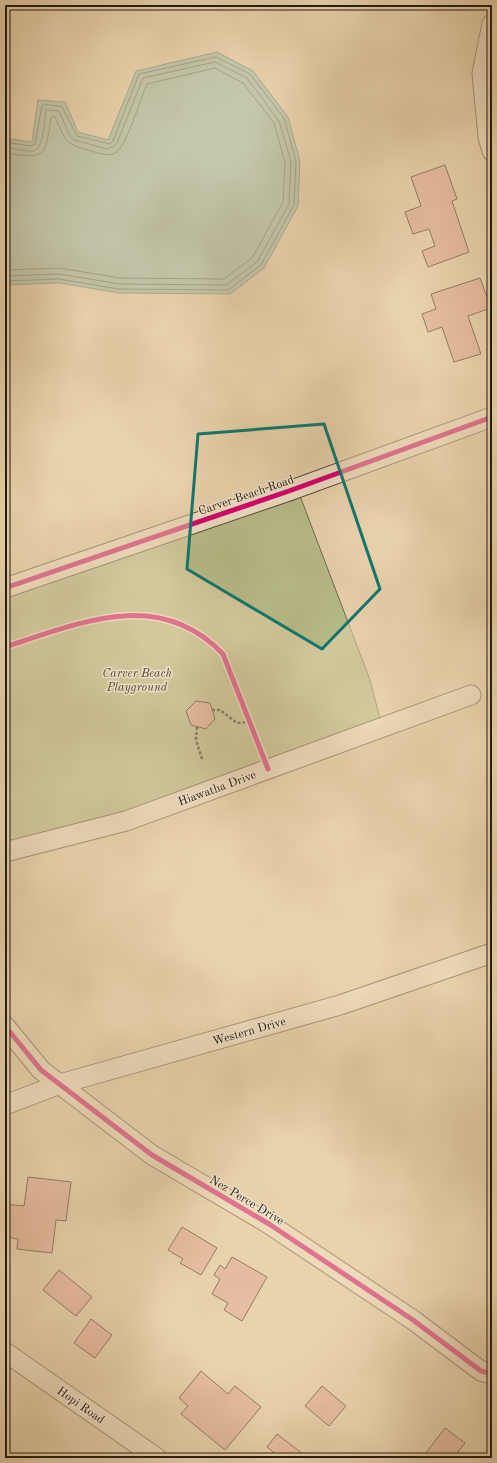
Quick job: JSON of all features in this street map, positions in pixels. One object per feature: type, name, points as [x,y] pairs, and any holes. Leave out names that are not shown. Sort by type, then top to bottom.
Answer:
[{"type":"street","points":[[492,24],[482,73],[488,137],[492,151]]},
{"type":"street","name":"Carver Beach Road","points":[[5,588],[289,491],[492,417]]},
{"type":"street","name":"Hiawatha Drive","points":[[5,852],[126,821],[471,695]]},
{"type":"street","name":"Western Drive","points":[[5,1105],[60,1084],[340,1005],[492,953]]},
{"type":"street","name":"Nez Perce Drive","points":[[5,1026],[41,1070],[152,1155],[269,1224],[413,1320],[481,1370],[492,1374]]},
{"type":"street","name":"Hopi Road","points":[[5,1352],[157,1458]]},
{"type":"path","points":[[212,710],[220,710],[237,723],[251,725]]},
{"type":"path","points":[[247,716],[251,725]]},
{"type":"path","points":[[197,727],[196,740],[202,759]]},
{"type":"highlighted area","points":[[324,424],[380,589],[322,649],[187,569],[198,434]]},
{"type":"green space","name":"Carver Beach Playground","points":[[297,488],[370,680],[382,726],[5,852],[5,589]]},
{"type":"water","points":[[217,52],[253,71],[288,117],[300,161],[298,206],[264,268],[230,294],[119,293],[59,283],[5,285],[5,138],[32,142],[38,100],[65,102],[78,132],[108,140],[136,71]]},
{"type":"building","points":[[445,165],[457,199],[452,201],[469,252],[428,267],[422,251],[435,246],[429,229],[413,234],[405,212],[421,206],[411,177]]},
{"type":"building","points":[[480,278],[491,308],[468,316],[481,354],[454,362],[442,327],[428,332],[422,314],[436,309],[431,294]]},
{"type":"building","points":[[196,701],[210,703],[215,719],[206,729],[191,725],[186,711]]},
{"type":"building","points":[[28,1177],[71,1182],[66,1221],[56,1220],[52,1253],[17,1249],[18,1239],[5,1237],[5,1204],[24,1206]]},
{"type":"building","points":[[182,1227],[217,1248],[201,1275],[180,1263],[183,1259],[168,1250]]},
{"type":"building","points":[[232,1257],[267,1277],[242,1321],[224,1310],[228,1303],[212,1294],[220,1279],[214,1275],[220,1265],[225,1269]]},
{"type":"building","points":[[59,1270],[92,1297],[76,1316],[43,1290]]},
{"type":"building","points":[[91,1319],[112,1335],[95,1358],[74,1343]]},
{"type":"building","points":[[201,1371],[228,1394],[235,1386],[261,1407],[225,1450],[181,1414],[188,1406],[179,1398]]},
{"type":"building","points":[[322,1386],[346,1406],[329,1426],[305,1406]]},
{"type":"building","points":[[445,1428],[465,1443],[453,1458],[422,1458]]},
{"type":"building","points":[[277,1434],[307,1457],[274,1458],[277,1455],[267,1447]]},
{"type":"cycle path","points":[[5,588],[289,491],[492,417]]},
{"type":"cycle path","points":[[5,647],[90,621],[118,616],[145,616],[172,621],[198,633],[223,654],[268,769]]},
{"type":"cycle path","points":[[5,1026],[41,1070],[152,1155],[269,1224],[413,1320],[481,1371],[492,1374]]}]
